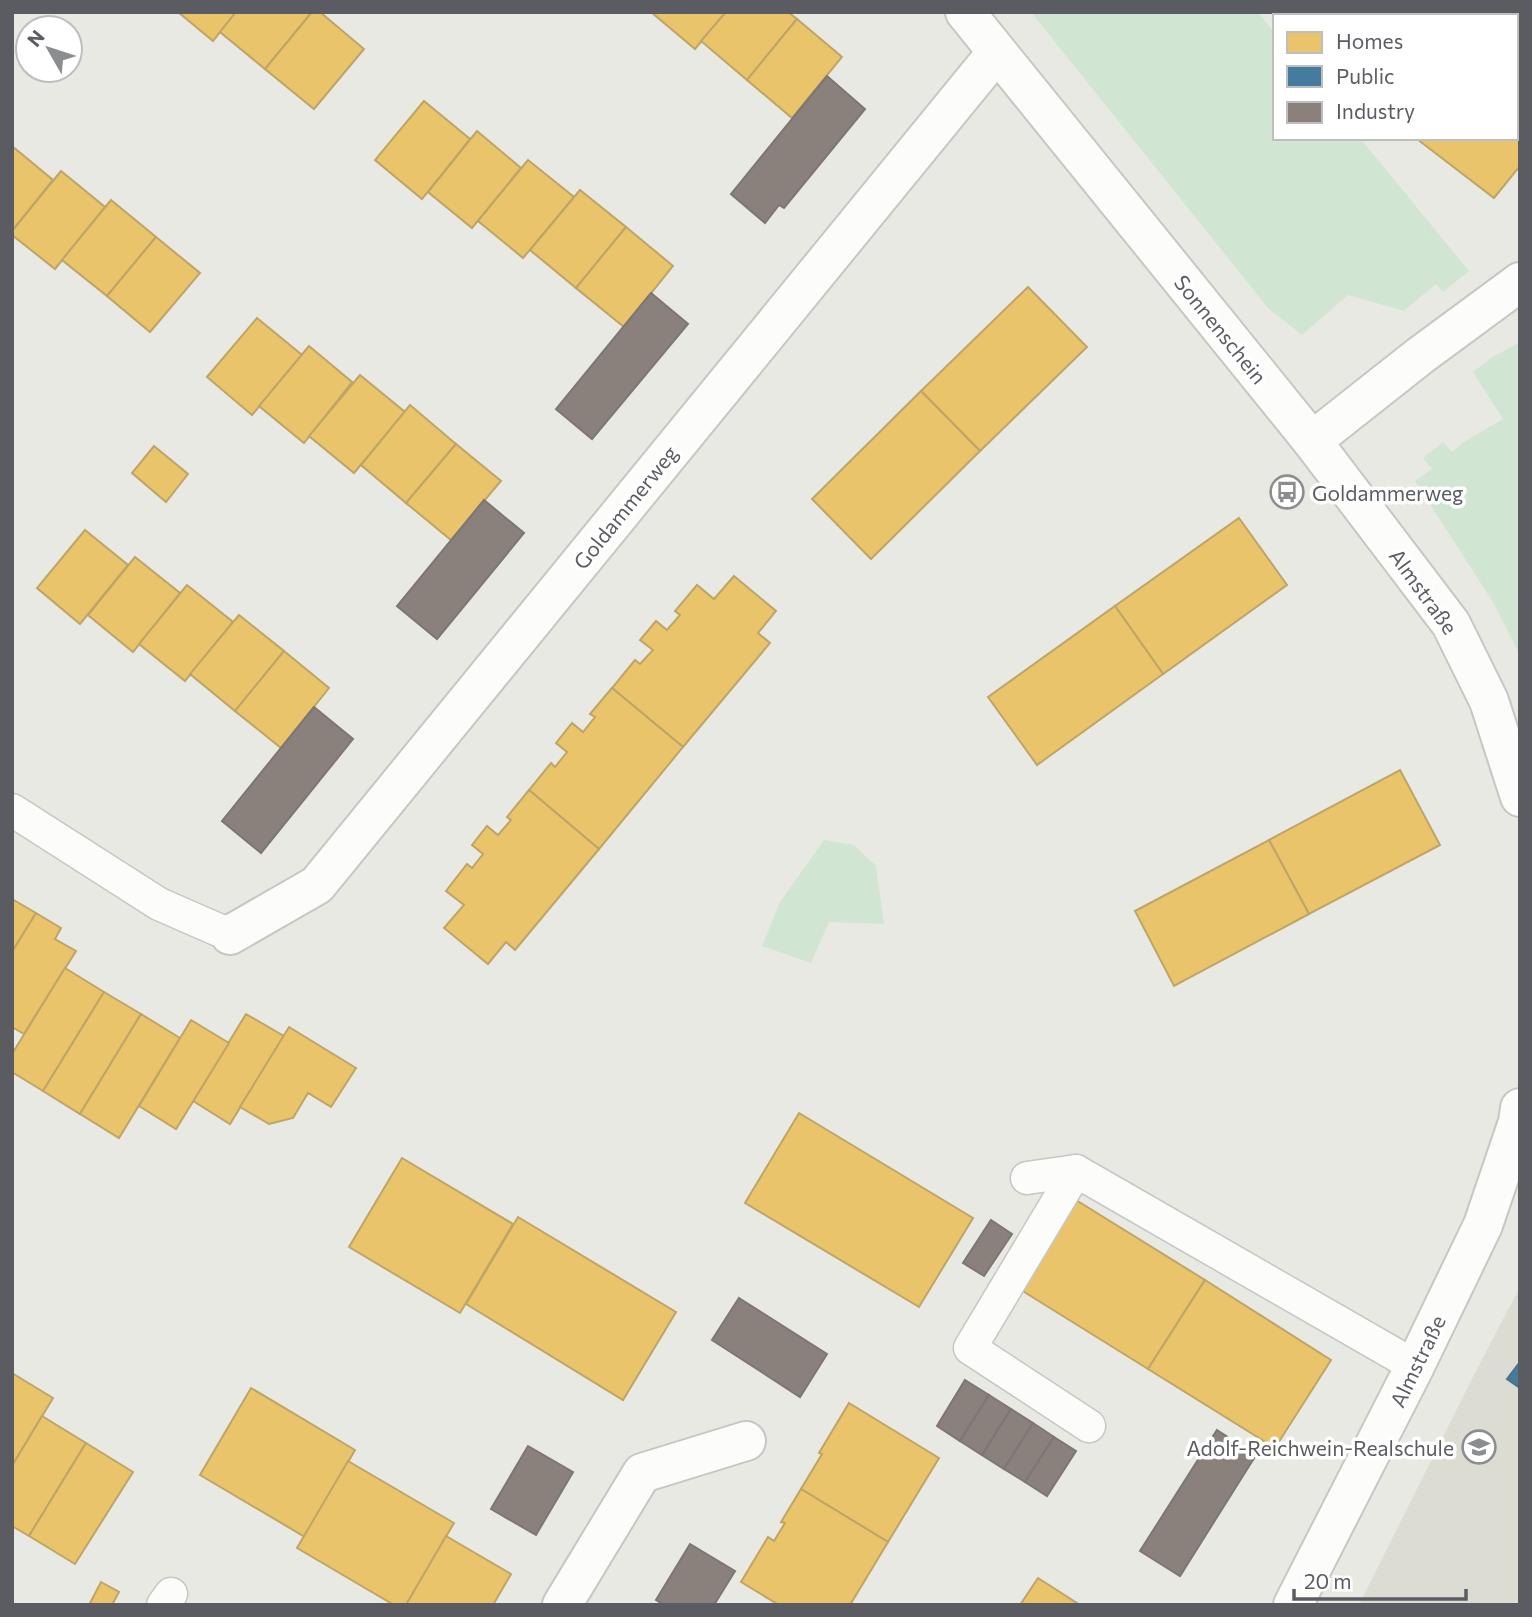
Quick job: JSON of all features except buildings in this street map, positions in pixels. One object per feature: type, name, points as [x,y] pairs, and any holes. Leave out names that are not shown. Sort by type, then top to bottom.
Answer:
[{"type":"street","name":"Sonnenschein","points":[[965,12],[1312,442]]},
{"type":"street","name":"Goldammerweg","points":[[230,935],[317,885],[997,52]]},
{"type":"street","points":[[1312,442],[1421,355],[1520,282]]},
{"type":"street","name":"Almstraße","points":[[1312,442],[1451,624],[1489,701],[1520,797]]},
{"type":"street","name":"Almstraße","points":[[1293,1605],[1483,1226],[1520,1108]]},
{"type":"street","points":[[562,1605],[642,1473],[746,1441]]},
{"type":"lane","points":[[12,810],[159,904],[230,935]]},
{"type":"lane","points":[[1027,1178],[1076,1171],[1415,1366]]},
{"type":"lane","points":[[1076,1171],[970,1348],[1089,1426]]},
{"type":"shaded area","name":"Adolf-Reichwein-Realschule","points":[[1520,1287],[1520,1605],[1359,1605],[1476,1371]]},
{"type":"green space","points":[[1031,12],[1258,12],[1273,31],[1273,140],[1362,140],[1469,271],[1443,292],[1436,284],[1404,311],[1348,295],[1302,335],[1268,308]]},
{"type":"green space","points":[[1520,342],[1520,655],[1493,602],[1415,481],[1432,469],[1423,458],[1443,442],[1452,452],[1503,419],[1473,372],[1491,358]]},
{"type":"green space","points":[[824,840],[854,845],[876,866],[884,924],[829,922],[811,963],[762,946],[780,902]]},
{"type":"place","name":"Goldammerweg","points":[[1287,492]]},
{"type":"place","name":"Adolf-Reichwein-Realschule","points":[[1479,1447]]}]
